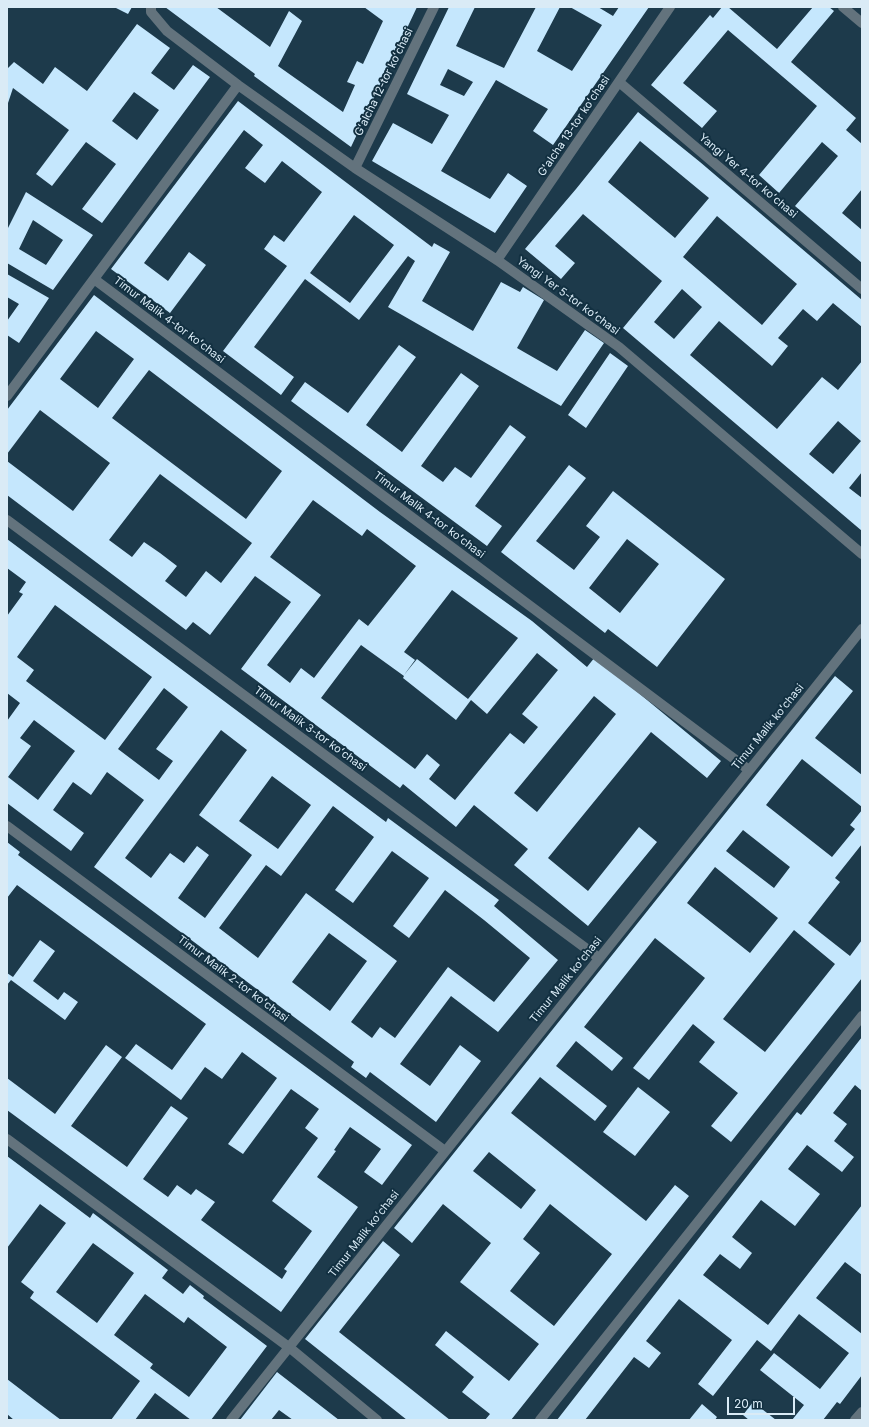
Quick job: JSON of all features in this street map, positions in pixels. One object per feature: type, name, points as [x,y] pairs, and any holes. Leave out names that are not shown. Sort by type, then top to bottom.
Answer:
[{"type":"street","name":"Yangi Yer 5-tor koʻchasi","points":[[150,7],[151,12],[167,31],[238,85],[355,168],[497,260],[619,347],[862,554]]},
{"type":"street","name":"Gʻalcha 12-tor koʻchasi","points":[[355,168],[434,7]]},
{"type":"street","name":"Gʻalcha 13-tor koʻchasi","points":[[497,260],[670,7]]},
{"type":"street","points":[[843,7],[862,23]]},
{"type":"street","name":"Yangi Yer 4-tor koʻchasi","points":[[619,82],[862,289]]},
{"type":"street","points":[[7,396],[238,85]]},
{"type":"street","name":"Timur Malik 4-tor koʻchasi","points":[[94,279],[749,770]]},
{"type":"street","name":"Timur Malik 3-tor koʻchasi","points":[[7,520],[599,958]]},
{"type":"street","name":"Timur Malik koʻchasi","points":[[232,1420],[862,629]]},
{"type":"street","name":"Timur Malik 2-tor koʻchasi","points":[[7,826],[445,1151]]},
{"type":"street","points":[[540,1420],[862,1016]]},
{"type":"street","points":[[7,1138],[290,1348],[377,1420]]},
{"type":"street","points":[[855,1420],[862,1412]]},
{"type":"building","points":[[114,7],[132,7],[128,14]]},
{"type":"building","points":[[165,7],[216,7],[270,47],[289,11],[302,21],[278,66],[343,112],[355,85],[347,82],[357,61],[363,64],[383,21],[364,7],[417,7],[351,147],[254,76],[255,74]]},
{"type":"building","points":[[449,7],[475,7],[456,46],[504,68],[536,7],[560,7],[537,51],[572,71],[602,25],[570,7],[598,7],[613,16],[619,7],[649,7],[553,145],[533,131],[548,109],[496,80],[441,171],[490,199],[508,173],[527,186],[495,233],[372,161],[393,123],[432,144],[449,115],[407,94]],"holes":[[[448,69],[473,82],[464,96],[440,85]]]},
{"type":"building","points":[[722,7],[728,7],[777,49],[813,7],[829,7],[834,11],[791,62],[856,118],[846,130],[862,144],[862,189],[842,213],[862,230],[862,263],[795,206],[838,156],[822,142],[779,193],[759,175],[817,106],[728,30],[683,83],[717,111],[702,128],[651,85],[710,15],[713,18]]},
{"type":"building","points":[[137,24],[170,48],[151,73],[174,90],[193,65],[210,77],[102,223],[82,209],[116,164],[86,142],[52,186],[36,174],[69,130],[13,88],[7,106],[7,69],[14,62],[43,84],[55,67],[87,91]],"holes":[[[134,92],[159,110],[137,140],[112,121]]]},
{"type":"building","points":[[238,101],[432,247],[434,243],[450,252],[422,301],[473,331],[501,282],[520,292],[523,287],[544,300],[517,348],[557,371],[585,330],[604,343],[561,406],[388,307],[415,261],[408,256],[359,320],[305,279],[254,347],[294,377],[281,395],[223,351],[287,266],[264,249],[274,235],[284,242],[322,192],[282,161],[265,183],[245,168],[263,145],[244,130],[144,263],[168,281],[189,252],[206,265],[170,313],[111,269]],"holes":[[[354,215],[394,245],[350,303],[310,273]]]},
{"type":"building","points":[[638,112],[700,162],[862,300],[862,327],[833,303],[817,321],[803,309],[778,338],[788,346],[772,366],[719,321],[690,355],[777,429],[822,377],[838,390],[862,361],[862,472],[849,488],[862,498],[862,531],[623,328],[662,281],[583,214],[555,246],[575,263],[561,279],[525,249]],"holes":[[[640,141],[709,198],[675,238],[608,182]],[[717,216],[797,284],[762,325],[683,257]],[[682,289],[702,307],[674,339],[654,322]],[[838,421],[861,441],[833,474],[809,454]]]},
{"type":"building","points":[[26,192],[93,235],[53,290],[7,263],[7,230]],"holes":[[[33,220],[63,240],[46,265],[19,249]]]},
{"type":"building","points":[[7,274],[49,298],[19,343],[7,335],[7,321],[19,304],[7,297]]},
{"type":"building","points":[[94,295],[380,512],[532,621],[587,667],[595,657],[721,761],[707,778],[651,732],[548,858],[588,891],[639,827],[657,842],[588,926],[514,865],[528,849],[474,805],[456,827],[403,784],[400,788],[241,669],[291,602],[255,576],[210,635],[193,622],[186,630],[7,495],[7,461],[73,511],[110,463],[40,410],[7,454],[7,410]],"holes":[[[96,331],[134,359],[98,408],[60,379]],[[149,370],[282,471],[246,519],[112,418]],[[160,474],[252,543],[221,583],[206,571],[186,597],[165,581],[177,566],[160,553],[144,542],[132,557],[109,540]],[[313,500],[362,536],[367,529],[416,566],[368,626],[359,619],[314,678],[301,668],[290,683],[267,665],[321,595],[270,557]],[[452,590],[518,638],[468,699],[417,659],[404,675],[415,660],[404,652]],[[361,645],[404,676],[403,678],[456,720],[471,700],[487,714],[537,653],[558,670],[522,714],[538,727],[524,744],[510,733],[455,800],[429,779],[440,765],[427,754],[415,769],[321,698]],[[594,696],[616,714],[537,812],[514,793]]]},
{"type":"building","points":[[399,345],[416,357],[366,425],[402,452],[461,373],[479,386],[421,466],[443,482],[455,467],[471,478],[510,425],[526,437],[475,506],[502,526],[487,546],[291,401],[305,382],[348,413]]},
{"type":"building","points":[[610,353],[628,366],[586,428],[568,415]]},
{"type":"building","points":[[569,465],[586,478],[536,541],[574,570],[600,537],[586,526],[613,491],[725,579],[657,667],[608,629],[605,633],[501,552]],"holes":[[[627,539],[659,564],[620,613],[589,588]]]},
{"type":"building","points":[[7,539],[386,822],[388,818],[499,900],[494,906],[558,960],[498,1032],[451,996],[400,1064],[430,1086],[460,1045],[481,1061],[436,1122],[370,1072],[366,1078],[351,1067],[354,1062],[94,867],[144,800],[107,772],[91,795],[73,782],[53,810],[84,833],[71,851],[7,803],[7,721],[20,703],[7,693],[7,616],[23,594],[19,592],[26,582],[7,568]],"holes":[[[55,605],[152,677],[105,740],[26,681],[34,670],[17,657]],[[164,688],[188,707],[156,749],[173,761],[159,780],[118,749]],[[34,720],[75,751],[38,800],[8,777],[31,746],[20,738]],[[221,730],[247,750],[199,815],[252,855],[205,918],[178,898],[209,855],[197,846],[184,863],[170,853],[151,878],[125,858]],[[272,776],[311,805],[278,849],[239,821]],[[333,806],[374,837],[335,890],[353,903],[392,851],[429,878],[393,926],[409,938],[445,890],[530,958],[494,1002],[448,967],[395,1038],[380,1027],[372,1038],[351,1022],[397,961],[306,893],[258,958],[219,928],[266,865],[281,876]],[[329,933],[367,961],[330,1011],[292,982]]]},
{"type":"building","points":[[835,676],[853,691],[815,738],[862,775],[862,807],[802,759],[766,805],[832,857],[855,829],[850,825],[862,810],[862,844],[835,878],[840,882],[808,923],[850,956],[862,940],[862,978],[731,1142],[711,1126],[738,1093],[699,1062],[715,1042],[693,1024],[649,1080],[633,1068],[705,978],[655,938],[584,1027],[623,1058],[612,1071],[576,1041],[556,1066],[607,1106],[595,1121],[540,1077],[511,1113],[646,1221],[675,1185],[689,1196],[511,1420],[485,1420],[490,1414],[462,1392],[474,1377],[435,1345],[446,1331],[509,1381],[539,1344],[460,1282],[491,1243],[443,1204],[412,1243],[394,1228]],"holes":[[[743,830],[790,867],[774,888],[726,851]],[[715,867],[778,918],[750,953],[687,903]],[[794,930],[835,964],[765,1052],[723,1019]],[[489,1152],[536,1190],[521,1209],[473,1171]],[[550,1204],[612,1254],[554,1326],[510,1291],[540,1253],[523,1239]]]},
{"type":"building","points":[[7,842],[20,852],[18,855],[412,1145],[382,1185],[364,1172],[381,1149],[350,1127],[334,1150],[336,1151],[317,1177],[358,1207],[281,1312],[7,1110],[7,1078],[55,1114],[106,1045],[122,1057],[71,1126],[127,1167],[171,1106],[188,1118],[143,1179],[168,1197],[177,1185],[191,1195],[196,1189],[215,1202],[201,1220],[282,1279],[287,1271],[284,1269],[312,1231],[272,1201],[318,1138],[305,1128],[319,1109],[291,1089],[243,1154],[228,1144],[277,1078],[242,1052],[222,1079],[205,1067],[181,1100],[125,1058],[136,1044],[172,1070],[206,1024],[17,885],[7,898]]},
{"type":"building","points":[[40,940],[55,951],[33,981],[58,1000],[64,992],[78,1002],[65,1020],[11,980],[7,985],[7,973],[13,977]]},
{"type":"building","points":[[862,1037],[862,1091],[855,1085],[833,1113],[847,1124],[834,1141],[854,1157],[842,1172],[807,1145],[788,1169],[820,1194],[795,1226],[761,1200],[732,1237],[752,1253],[740,1269],[720,1254],[703,1275],[768,1325],[862,1205],[862,1275],[845,1262],[816,1298],[862,1334],[862,1375],[840,1404],[837,1402],[823,1420],[792,1420],[804,1405],[760,1370],[774,1353],[820,1389],[849,1353],[799,1314],[771,1351],[757,1340],[713,1396],[698,1384],[732,1340],[679,1299],[646,1341],[661,1353],[649,1368],[634,1357],[585,1420],[557,1420],[797,1112],[801,1115]]},
{"type":"building","points":[[638,1087],[670,1112],[635,1156],[603,1132]]},
{"type":"building","points":[[7,1156],[90,1218],[93,1213],[168,1270],[162,1278],[183,1294],[190,1285],[204,1296],[203,1298],[267,1346],[211,1420],[191,1420],[155,1393],[135,1420],[111,1420],[140,1381],[30,1298],[34,1292],[21,1282],[66,1223],[40,1204],[7,1248]],"holes":[[[93,1243],[134,1273],[97,1323],[56,1292]],[[145,1294],[184,1323],[188,1317],[227,1347],[189,1397],[150,1368],[153,1364],[114,1335]]]},
{"type":"building","points":[[383,1241],[400,1255],[339,1332],[450,1420],[407,1420],[305,1339]]},
{"type":"building","points":[[277,1372],[339,1420],[293,1420],[279,1410],[271,1420],[240,1420]]},
{"type":"building","points":[[7,1379],[61,1420],[14,1420],[7,1414]]},
{"type":"building","points":[[753,1402],[776,1420],[749,1420],[743,1415]]},
{"type":"building","points":[[702,1404],[717,1417],[715,1420],[689,1420]]}]
